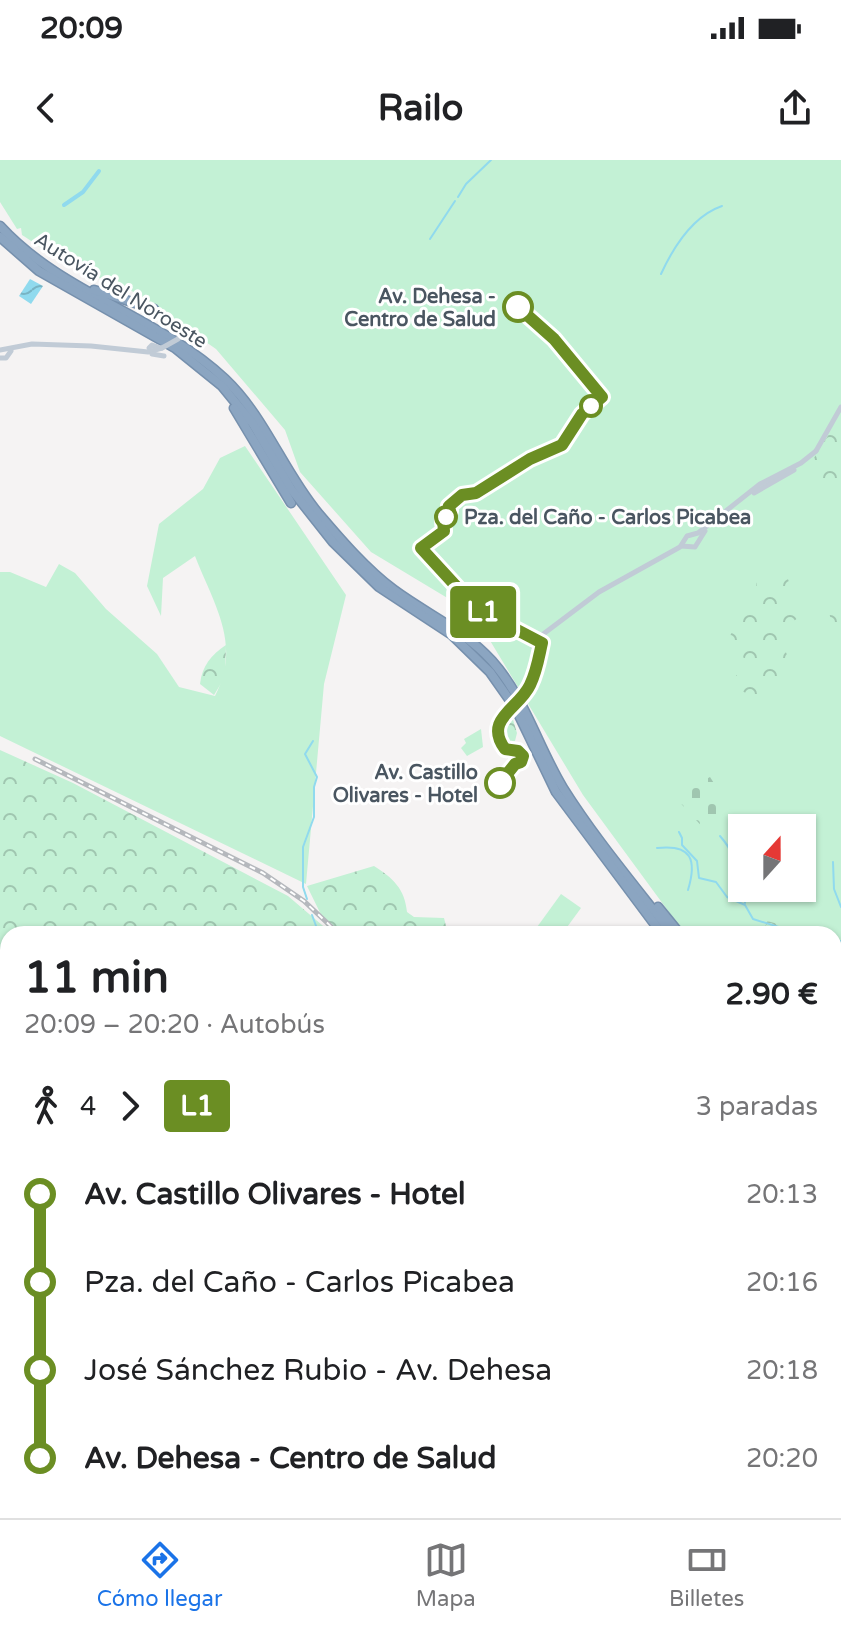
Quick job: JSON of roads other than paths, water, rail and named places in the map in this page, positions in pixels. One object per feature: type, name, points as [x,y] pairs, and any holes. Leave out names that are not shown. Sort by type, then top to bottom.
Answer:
[{"type":"highway","name":"Autovía del Noroeste","points":[[0,226],[26,252],[71,282],[192,351],[227,381],[259,420],[316,511],[361,565],[380,584],[452,635],[490,672],[516,709],[556,792],[656,926]]},
{"type":"highway","name":"Autovía del Noroeste","points":[[1,239],[39,271],[66,288],[179,340],[253,424],[291,489],[333,542],[361,565]]},
{"type":"highway","points":[[26,252],[92,290],[154,309]]},
{"type":"highway","points":[[179,340],[231,403],[291,503]]},
{"type":"highway","name":"Autovía del Noroeste","points":[[380,584],[456,628],[493,662],[521,703],[564,788],[666,926]]},
{"type":"highway","points":[[588,822],[673,926]]},
{"type":"main road","points":[[0,358],[5,359],[7,351],[32,344],[136,350],[162,348],[179,340]]},
{"type":"main road","points":[[128,349],[164,356]]},
{"type":"main road","points":[[684,544],[695,547],[707,530],[769,483],[802,466],[816,451],[841,407]]},
{"type":"main road","points":[[512,754],[505,749],[497,731],[505,715],[531,685],[538,667],[538,652],[543,647],[541,639],[599,592],[684,544],[689,535],[760,484],[801,463],[816,451]]},
{"type":"main road","points":[[693,535],[698,540]]},
{"type":"water","points":[[30,279],[43,286],[31,304],[19,296]]},
{"type":"waterway","points":[[458,197],[466,184],[491,160]]},
{"type":"waterway","points":[[64,205],[83,192],[99,171]]},
{"type":"waterway","points":[[430,239],[455,201]]},
{"type":"waterway","points":[[661,274],[693,225],[722,206]]},
{"type":"waterway","points":[[307,899],[303,887],[303,847],[314,817],[317,777],[305,754],[313,741]]},
{"type":"waterway","points":[[679,832],[682,845],[697,861],[699,878],[716,882],[727,897],[745,905],[753,919],[775,926]]},
{"type":"waterway","points":[[720,836],[728,847]]},
{"type":"waterway","points":[[657,848],[678,849],[689,856],[692,870],[688,890]]},
{"type":"waterway","points":[[833,862],[834,889],[841,907]]},
{"type":"waterway","points":[[312,915],[316,926]]},
{"type":"railway","points":[[35,759],[263,873],[304,901],[331,926]]},
{"type":"place","name":"Av. Dehesa - Centro de Salud","points":[[518,307]]},
{"type":"place","name":"Pza. del Caño - Carlos Picabea","points":[[446,517]]},
{"type":"place","name":"Av. Castillo Olivares - Hotel","points":[[500,783]]}]
